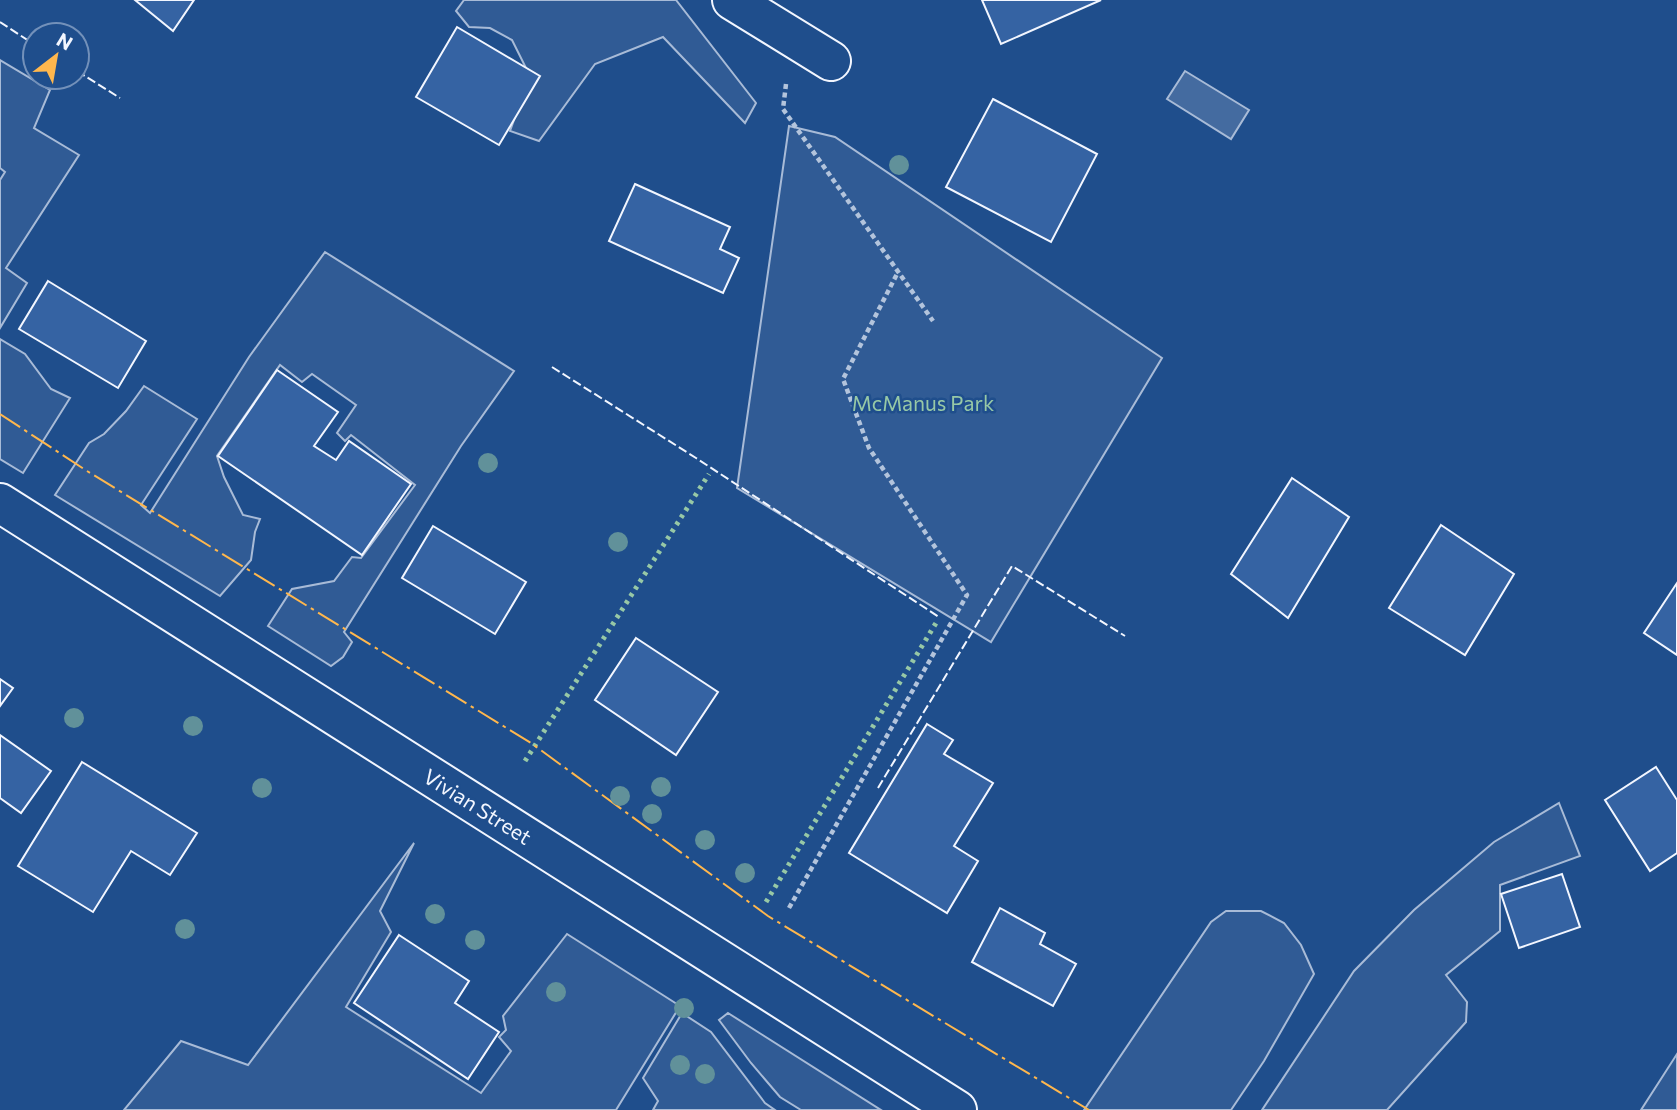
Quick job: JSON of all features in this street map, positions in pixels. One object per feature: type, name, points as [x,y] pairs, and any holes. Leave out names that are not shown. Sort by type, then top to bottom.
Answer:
[{"type":"main road","points":[[732,0],[831,61]]},
{"type":"main road","name":"Vivian Street","points":[[0,503],[957,1110]]},
{"type":"path","points":[[793,38],[783,109],[933,321]]},
{"type":"path","points":[[789,908],[967,595],[869,448],[843,379],[898,272]]},
{"type":"shaded area","points":[[464,0],[676,0],[756,103],[745,123],[663,37],[595,64],[539,141],[510,131],[530,76],[512,40],[490,28],[469,27],[456,11]]},
{"type":"shaded area","points":[[0,60],[21,73],[21,91],[50,91],[34,128],[79,155],[6,268],[27,283],[0,328],[0,180],[5,172],[0,168]]},
{"type":"shaded area","points":[[1185,71],[1249,110],[1231,139],[1167,99]]},
{"type":"shaded area","name":"McManus Park","points":[[789,126],[835,137],[1162,358],[991,642],[737,488]]},
{"type":"shaded area","points":[[325,252],[514,371],[461,446],[344,632],[352,642],[343,657],[331,666],[268,626],[292,589],[334,581],[352,557],[361,558],[415,485],[351,435],[345,441],[337,433],[356,405],[312,374],[302,382],[280,365],[217,456],[243,515],[260,519],[251,560],[220,596],[55,495],[89,443],[104,434],[126,411],[144,386],[197,419],[141,505],[150,513],[249,357]]},
{"type":"shaded area","points":[[0,339],[25,354],[51,389],[70,398],[23,473],[0,459]]},
{"type":"shaded area","points":[[1559,803],[1580,856],[1500,885],[1500,931],[1446,975],[1467,1002],[1466,1022],[1387,1110],[1262,1110],[1354,971],[1414,910],[1494,842]]},
{"type":"shaded area","points":[[414,843],[380,911],[391,932],[346,1007],[481,1093],[511,1051],[499,1037],[506,1030],[503,1016],[567,934],[680,1006],[616,1110],[124,1110],[181,1041],[248,1065]]},
{"type":"shaded area","points":[[1226,911],[1261,911],[1284,923],[1301,945],[1314,974],[1264,1061],[1231,1110],[1084,1110],[1211,922]]},
{"type":"shaded area","points":[[682,1013],[711,1032],[765,1103],[775,1110],[653,1110],[658,1101],[643,1078]]},
{"type":"shaded area","points":[[728,1013],[881,1110],[801,1110],[780,1097],[719,1020]]},
{"type":"shaded area","points":[[1677,1054],[1677,1110],[1641,1110]]},
{"type":"building","points":[[135,0],[194,0],[173,31]]},
{"type":"building","points":[[982,0],[1101,0],[1001,44]]},
{"type":"building","points":[[457,27],[540,76],[499,145],[416,97]]},
{"type":"building","points":[[993,99],[1097,154],[1051,242],[946,187]]},
{"type":"building","points":[[635,184],[730,227],[720,249],[739,258],[723,293],[609,241]]},
{"type":"building","points":[[48,281],[146,341],[118,388],[19,329]]},
{"type":"building","points":[[277,370],[338,412],[314,446],[336,460],[349,441],[411,484],[362,555],[218,456]]},
{"type":"building","points":[[1292,478],[1349,517],[1288,618],[1231,574]]},
{"type":"building","points":[[1441,525],[1514,574],[1465,655],[1389,608]]},
{"type":"building","points":[[433,526],[526,582],[495,634],[402,578]]},
{"type":"building","points":[[1677,583],[1677,655],[1644,633]]},
{"type":"building","points":[[636,638],[718,692],[676,755],[595,700]]},
{"type":"building","points":[[0,679],[13,688],[0,706]]},
{"type":"building","points":[[927,724],[953,740],[944,754],[993,783],[954,846],[978,861],[947,913],[849,853]]},
{"type":"building","points":[[0,735],[51,771],[21,813],[0,798]]},
{"type":"building","points":[[82,762],[197,833],[170,875],[131,851],[93,912],[18,866]]},
{"type":"building","points":[[1656,767],[1677,800],[1677,853],[1650,871],[1605,800]]},
{"type":"building","points":[[1562,874],[1580,927],[1519,948],[1501,894]]},
{"type":"building","points":[[1000,908],[1045,933],[1040,944],[1076,964],[1053,1006],[972,962]]},
{"type":"building","points":[[399,935],[469,981],[455,1003],[499,1032],[468,1079],[354,1003]]},
{"type":"hedge","points":[[525,761],[709,474]]},
{"type":"hedge","points":[[766,902],[936,623]]},
{"type":"fence","points":[[0,22],[21,36]]},
{"type":"fence","points":[[91,80],[120,98]]},
{"type":"fence","points":[[552,367],[939,617]]},
{"type":"fence","points":[[878,788],[1012,566],[1125,636]]},
{"type":"power","points":[[0,414],[87,471],[531,743],[768,916],[1089,1110]]}]
